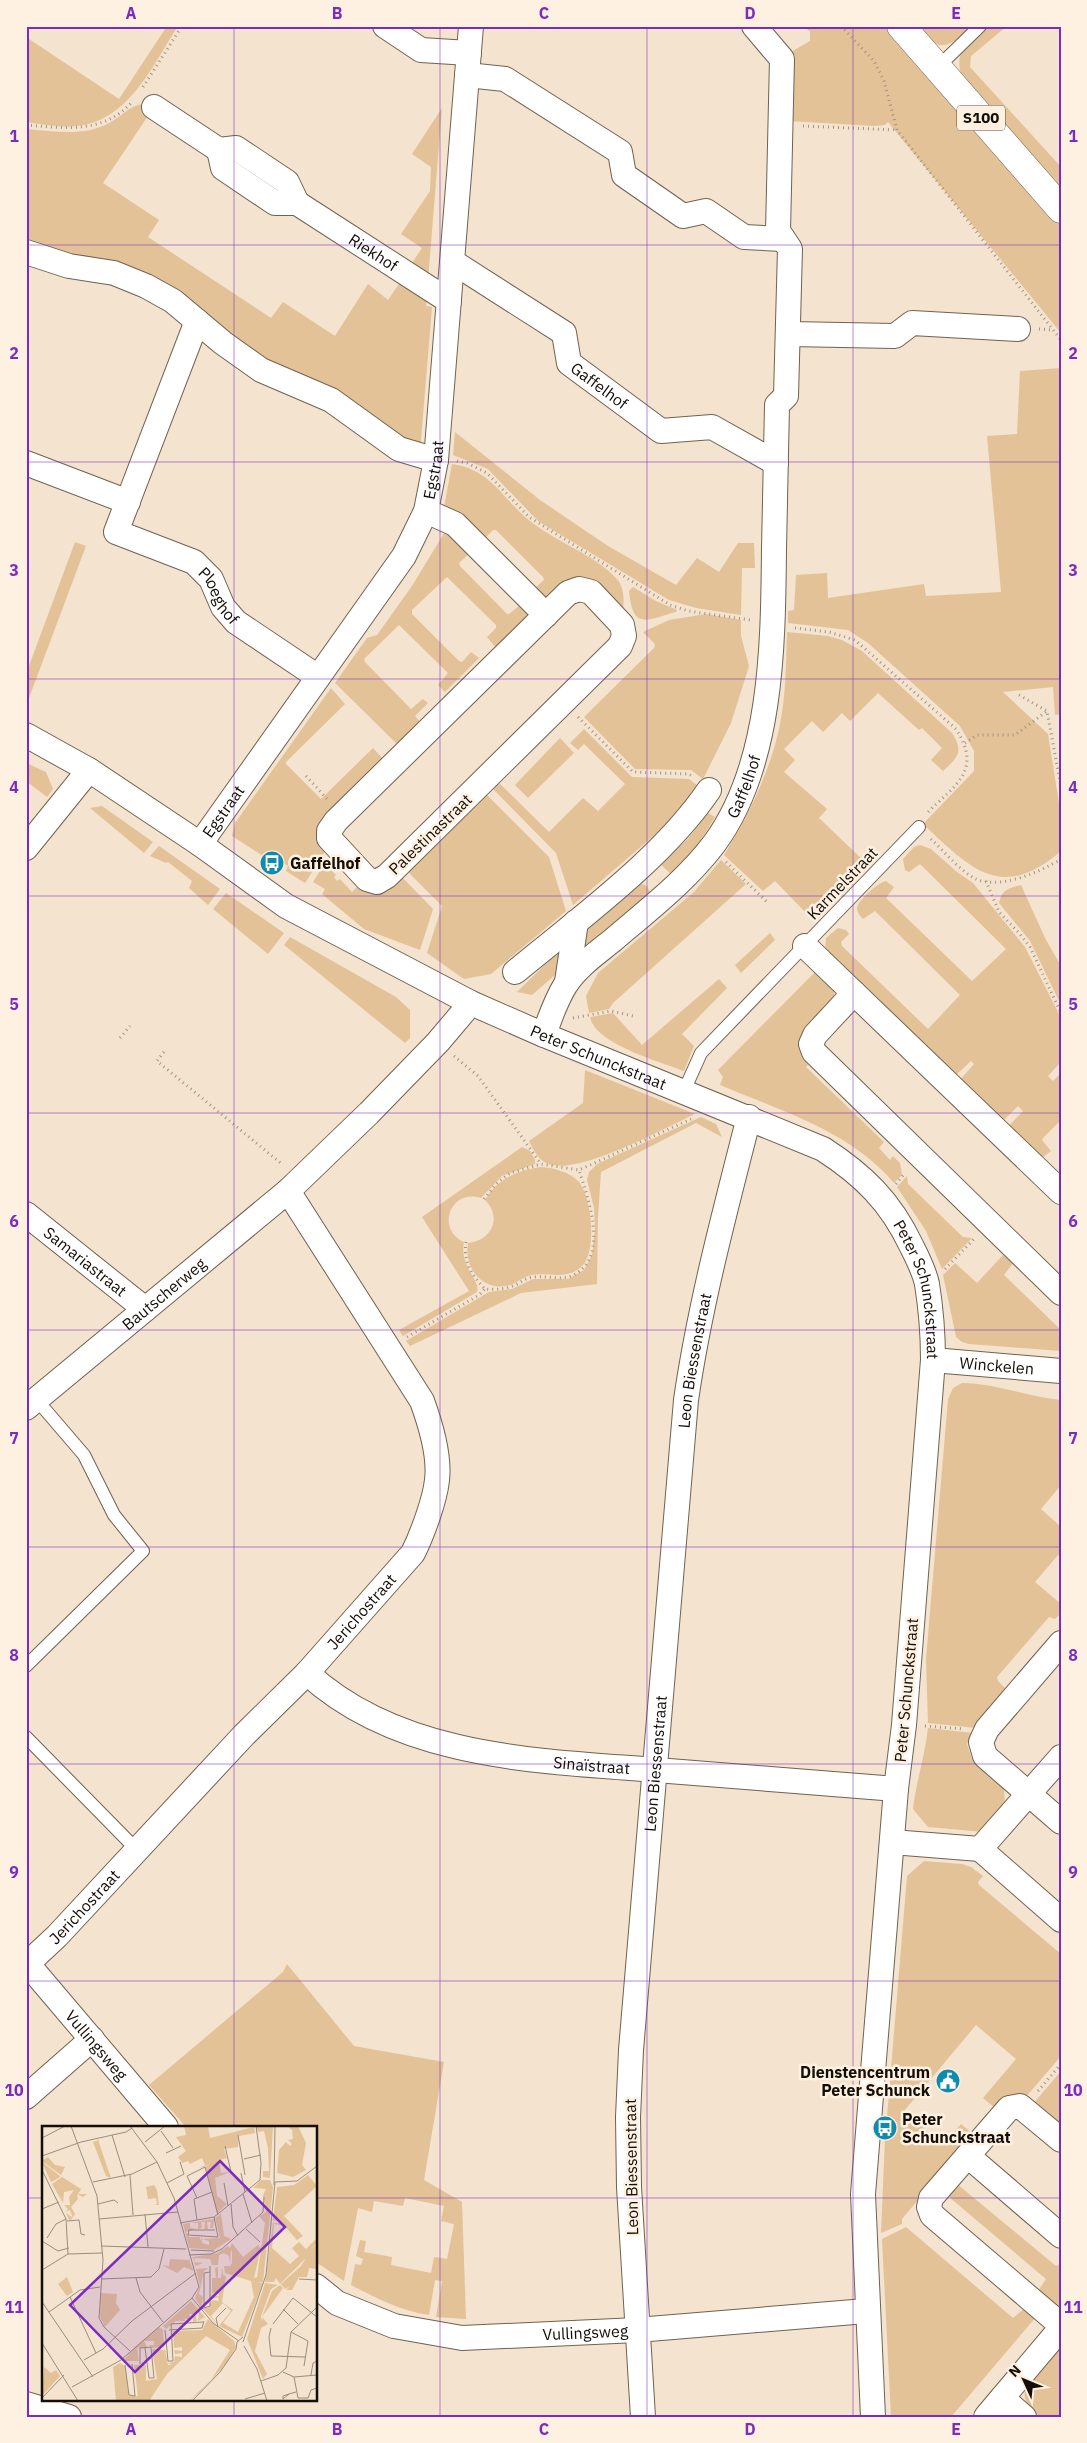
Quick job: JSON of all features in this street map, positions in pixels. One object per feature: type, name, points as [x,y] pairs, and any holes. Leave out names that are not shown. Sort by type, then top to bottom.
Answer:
[{"type":"main road","name":"S100","points":[[901,26],[1061,209]]},
{"type":"street","points":[[385,26],[421,50],[468,64],[505,79],[620,152],[624,175],[683,216],[706,211],[744,237],[783,239]]},
{"type":"street","name":"Egstraat","points":[[200,844],[404,556],[426,511],[436,460],[471,26]]},
{"type":"street","name":"Gaffelhof","points":[[546,1029],[556,1002],[567,982],[587,961],[688,874],[711,847],[733,814],[758,747],[773,626],[777,405],[786,396],[790,249],[778,231],[782,59],[754,26]]},
{"type":"street","name":"Riekhof","points":[[144,98],[219,150],[223,168],[275,203],[296,203],[449,301]]},
{"type":"street","points":[[26,252],[51,262],[101,270],[130,279],[173,301],[223,343],[261,370],[331,400],[399,449],[436,460]]},
{"type":"street","name":"Gaffelhof","points":[[453,262],[564,333],[569,363],[661,431],[712,426],[776,463]]},
{"type":"street","name":"Ploeghof","points":[[197,321],[116,532],[194,562],[211,579],[223,607],[236,622],[318,677]]},
{"type":"street","points":[[789,334],[895,336],[912,323],[1018,329]]},
{"type":"street","points":[[26,463],[128,502]]},
{"type":"street","points":[[426,511],[455,524],[546,615]]},
{"type":"street","name":"Palestinastraat","points":[[579,589],[591,592],[622,625],[624,636],[620,646],[563,703],[387,876],[376,882],[368,879],[332,844],[329,838],[329,831],[342,815],[568,593],[579,589]]},
{"type":"street","points":[[26,735],[89,770],[200,844],[286,906],[471,1003]]},
{"type":"street","points":[[26,848],[89,770]]},
{"type":"street","points":[[515,972],[642,864],[691,817],[709,790]]},
{"type":"street","points":[[642,864],[668,892]]},
{"type":"street","points":[[567,982],[576,922]]},
{"type":"street","points":[[805,946],[1061,1192]]},
{"type":"street","points":[[854,993],[815,1035],[811,1044],[814,1052],[1061,1293]]},
{"type":"street","name":"Peter Schunckstraat","points":[[471,1003],[546,1029],[695,1096],[823,1149],[850,1167],[882,1199],[906,1234],[919,1260],[927,1287],[934,1360],[863,2194],[866,2311],[873,2417]]},
{"type":"street","name":"Bautscherweg","points":[[31,1403],[294,1185],[369,1113],[438,1042],[471,1003]]},
{"type":"street","name":"Leon Biessenstraat","points":[[643,2417],[629,2187],[628,2117],[631,2050],[653,1770],[686,1400],[694,1343],[706,1284],[749,1117]]},
{"type":"street","name":"Jerichostraat","points":[[27,1963],[58,1936],[244,1735],[307,1673],[413,1553],[420,1539],[438,1479],[435,1452],[427,1416],[414,1388],[294,1185]]},
{"type":"street","name":"Samariastraat","points":[[26,1214],[145,1309]]},
{"type":"street","name":"Winckelen","points":[[934,1360],[1061,1372]]},
{"type":"street","points":[[1061,1643],[983,1735],[981,1748],[985,1756],[1061,1822]]},
{"type":"street","name":"Sinaïstraat","points":[[307,1673],[324,1689],[373,1716],[417,1735],[452,1746],[532,1759],[896,1789]]},
{"type":"street","points":[[980,1849],[1061,1757]]},
{"type":"street","points":[[892,1842],[980,1849],[1061,1920]]},
{"type":"street","name":"Vullingsweg","points":[[27,1963],[165,2126]]},
{"type":"street","points":[[26,2097],[92,2039]]},
{"type":"street","points":[[986,2417],[1061,2326],[932,2215],[929,2206],[931,2198],[1009,2108],[1020,2106],[1061,2140]]},
{"type":"street","points":[[968,2156],[1061,2236]]},
{"type":"street","name":"Vullingsweg","points":[[318,2288],[337,2302],[394,2326],[462,2338],[637,2330],[866,2311]]},
{"type":"street","points":[[1002,2398],[1024,2417]]},
{"type":"street","points":[[26,2404],[69,2417]]},
{"type":"lane","points":[[937,68],[980,26]]},
{"type":"lane","name":"Karmelstraat","points":[[695,1096],[701,1053],[918,827]]},
{"type":"lane","points":[[26,1666],[143,1551],[114,1515],[84,1455],[31,1403]]},
{"type":"lane","points":[[26,1737],[137,1850]]},
{"type":"path","points":[[26,125],[84,128],[113,116],[144,98],[182,26]]},
{"type":"path","points":[[841,26],[874,61],[884,82],[897,130],[1061,340]]},
{"type":"path","points":[[781,126],[897,130]]},
{"type":"path","points":[[436,460],[467,463],[487,473],[529,517],[670,605],[688,610],[741,617],[773,626],[828,632],[855,640],[956,729],[964,743],[968,757],[967,768],[959,780],[920,821],[918,827],[968,874],[976,879],[986,881],[1028,877],[1061,859]]},
{"type":"path","points":[[1019,695],[1047,711],[1061,787]]},
{"type":"path","points":[[563,703],[632,772],[689,774],[709,790]]},
{"type":"path","points":[[964,743],[977,735],[1015,735],[1047,711]]},
{"type":"path","points":[[306,776],[342,815]]},
{"type":"path","points":[[711,847],[767,902]]},
{"type":"path","points":[[986,881],[999,912],[1019,932],[1030,947],[1061,1013]]},
{"type":"path","points":[[546,1029],[611,1011],[633,1016]]},
{"type":"path","points":[[120,1038],[130,1026]]},
{"type":"path","points":[[438,1042],[478,1076],[541,1164]]},
{"type":"path","points":[[164,1052],[157,1061],[294,1185]]},
{"type":"path","points":[[484,1199],[503,1177],[541,1164],[579,1170],[698,1116],[695,1096]]},
{"type":"path","points":[[882,1199],[905,1174],[910,1147]]},
{"type":"path","points":[[389,1348],[479,1295],[485,1289],[508,1288],[529,1278],[567,1277],[573,1275],[586,1264],[592,1248],[593,1219],[579,1170]]},
{"type":"path","points":[[927,1287],[990,1224]]},
{"type":"path","points":[[466,1242],[464,1251],[468,1265],[485,1289]]},
{"type":"path","points":[[904,1725],[976,1730],[983,1735]]},
{"type":"path","points":[[1020,2106],[1029,2100],[1061,2064]]},
{"type":"shaded area","points":[[167,26],[178,26],[137,89],[125,103],[110,114],[94,122],[76,126],[57,126],[26,122],[26,37],[119,99]]},
{"type":"shaded area","points":[[801,26],[887,26],[1061,224],[1061,333],[888,122],[885,125],[874,126],[789,121],[791,52],[810,41],[810,31]]},
{"type":"shaded area","points":[[916,26],[973,26],[956,40],[944,45],[932,41]]},
{"type":"shaded area","points":[[989,26],[1007,26],[971,56],[970,67],[1061,167],[1061,191],[961,75],[959,66],[962,51],[970,41]]},
{"type":"shaded area","points":[[142,104],[152,110],[103,183],[159,220],[148,237],[271,318],[283,302],[335,336],[368,284],[388,300],[401,281],[427,298],[426,306],[432,307],[420,452],[280,373],[204,320],[26,248],[26,129],[58,132],[89,130],[109,123],[133,107]]},
{"type":"shaded area","points":[[442,108],[428,280],[410,266],[422,248],[401,234],[430,191],[431,167],[412,154]]},
{"type":"shaded area","points":[[1061,368],[1061,714],[1055,715],[1053,687],[1003,692],[1048,734],[1061,816],[1061,851],[1040,867],[1021,875],[1003,877],[987,874],[971,866],[923,824],[974,771],[974,751],[960,726],[868,643],[848,630],[788,623],[788,611],[794,610],[796,575],[827,573],[828,598],[924,584],[926,596],[1001,592],[987,436],[1017,434],[1020,371]]},
{"type":"shaded area","points":[[455,432],[540,500],[608,546],[676,585],[697,558],[719,572],[738,543],[754,543],[755,568],[742,568],[741,615],[696,608],[669,600],[538,521],[488,469],[453,455]]},
{"type":"shaded area","points":[[452,464],[466,467],[478,473],[497,488],[534,524],[605,568],[618,580],[622,588],[623,612],[586,578],[581,578],[546,601],[535,588],[544,580],[543,577],[496,530],[493,530],[483,540],[444,507]]},
{"type":"shaded area","points":[[446,530],[470,553],[459,563],[460,566],[507,614],[520,605],[530,614],[496,648],[487,637],[496,628],[496,625],[447,577],[412,610],[412,614],[459,661],[462,662],[471,652],[479,658],[445,692],[438,685],[448,673],[399,625],[364,659],[411,709],[423,699],[428,703],[415,716],[421,723],[398,745],[335,683],[367,638],[377,635],[412,586]]},
{"type":"shaded area","points":[[75,542],[86,546],[26,706],[26,674]]},
{"type":"shaded area","points":[[633,587],[656,601],[677,610],[676,612],[643,620],[634,612],[631,604],[629,591]]},
{"type":"shaded area","points":[[706,614],[741,620],[741,636],[749,666],[731,723],[703,779],[691,770],[635,769],[584,717],[654,648],[655,644],[643,632],[669,620]]},
{"type":"shaded area","points":[[787,632],[828,636],[842,640],[862,651],[952,733],[958,745],[956,758],[943,771],[931,760],[942,748],[922,728],[919,730],[878,693],[850,721],[842,713],[823,732],[812,721],[784,749],[795,760],[784,772],[827,809],[819,818],[864,861],[810,917],[775,881],[763,891],[724,855],[757,794],[775,746],[783,705]]},
{"type":"shaded area","points":[[331,688],[345,704],[286,764],[321,799],[373,748],[384,760],[305,883],[286,871],[288,866],[280,861],[277,865],[232,836],[235,823]]},
{"type":"shaded area","points":[[584,729],[632,777],[689,779],[698,786],[665,826],[573,905],[556,853],[491,787],[497,781],[549,832],[583,798],[598,811],[625,784],[584,744],[578,750],[570,743]]},
{"type":"shaded area","points":[[560,738],[574,753],[528,798],[515,785]]},
{"type":"shaded area","points":[[26,763],[46,772],[53,789],[47,797],[26,781]]},
{"type":"shaded area","points":[[485,793],[549,857],[566,911],[491,974],[464,979],[427,953],[442,906],[406,870]]},
{"type":"shaded area","points":[[102,806],[153,842],[144,853],[90,808]]},
{"type":"shaded area","points":[[708,813],[715,817],[696,848],[671,874],[661,865],[662,862],[688,839]]},
{"type":"shaded area","points":[[920,845],[931,849],[957,872],[973,883],[1025,947],[1061,1018],[1061,1062],[1048,1076],[1053,1081],[1061,1073],[1061,1120],[1042,1140],[1051,1151],[1043,1157],[1007,1128],[1023,1111],[1018,1106],[1002,1122],[959,1081],[974,1064],[971,1061],[955,1076],[825,951],[826,938],[838,928],[846,930],[849,934],[841,942],[842,946],[928,1029],[960,995],[875,911],[863,919],[857,908],[865,896],[886,881],[894,887],[886,898],[972,981],[1006,949],[920,864],[909,872],[905,870],[903,859],[914,847]]},
{"type":"shaded area","points":[[159,846],[220,889],[208,905],[189,888],[192,881],[168,862],[166,863],[150,856]]},
{"type":"shaded area","points":[[330,855],[334,859],[327,866],[336,875],[334,877],[337,881],[340,879],[352,892],[360,884],[400,875],[433,909],[420,950],[364,929],[322,894],[325,889],[313,882]]},
{"type":"shaded area","points":[[721,860],[746,884],[613,1003],[609,1009],[589,1013],[586,996],[598,973],[694,892]]},
{"type":"shaded area","points":[[642,884],[647,886],[650,892],[647,898],[582,952],[589,927],[636,886]]},
{"type":"shaded area","points":[[1021,885],[1046,940],[1061,966],[1061,1005],[1030,941],[999,903],[1006,890]]},
{"type":"shaded area","points":[[226,893],[284,933],[268,954],[213,909]]},
{"type":"shaded area","points":[[770,933],[775,940],[741,973],[735,965]]},
{"type":"shaded area","points":[[290,937],[396,997],[410,1010],[410,1038],[405,1043],[284,945]]},
{"type":"shaded area","points":[[563,947],[566,948],[555,975],[532,995],[517,992]]},
{"type":"shaded area","points":[[815,972],[834,988],[834,997],[800,1044],[802,1057],[808,1065],[806,1067],[884,1142],[879,1148],[890,1160],[893,1156],[900,1163],[902,1175],[894,1183],[857,1149],[836,1136],[813,1124],[720,1085],[723,1077],[718,1070]]},
{"type":"shaded area","points":[[719,979],[727,988],[682,1034],[694,1046],[684,1071],[616,1044],[595,1027],[590,1017],[613,1013],[642,1045]]},
{"type":"shaded area","points":[[585,1070],[695,1114],[642,1140],[598,1158],[577,1164],[559,1166],[546,1163],[538,1156],[529,1141],[583,1103]]},
{"type":"shaded area","points":[[701,1117],[716,1124],[722,1137],[696,1123],[601,1172],[597,1284],[521,1293],[410,1346],[406,1341],[489,1292],[512,1289],[533,1279],[568,1279],[584,1270],[592,1255],[595,1230],[594,1208],[587,1180],[589,1172],[597,1164]]},
{"type":"shaded area","points":[[522,1147],[530,1151],[535,1164],[502,1176],[481,1198],[470,1196],[462,1199],[450,1211],[450,1228],[455,1236],[464,1242],[464,1259],[476,1283],[477,1292],[403,1336],[399,1330],[469,1291],[422,1217]]},
{"type":"shaded area","points":[[541,1167],[566,1173],[579,1182],[583,1190],[590,1212],[591,1225],[590,1249],[587,1259],[576,1271],[564,1275],[537,1274],[525,1277],[506,1286],[489,1284],[476,1275],[467,1252],[468,1243],[483,1238],[492,1228],[493,1214],[485,1200],[502,1181],[524,1170]]},
{"type":"shaded area","points":[[907,1176],[908,1184],[963,1237],[972,1238],[942,1269],[926,1231],[897,1187]]},
{"type":"shaded area","points":[[1003,1255],[1013,1263],[1004,1275],[1061,1330],[1061,1351],[969,1344],[962,1342],[956,1337],[943,1275],[955,1263],[977,1283]]},
{"type":"shaded area","points":[[962,1383],[987,1385],[1061,1400],[1061,1485],[1041,1509],[1061,1527],[1061,1557],[1058,1555],[1035,1582],[1061,1604],[1061,1613],[1055,1619],[1049,1617],[997,1677],[998,1681],[1007,1690],[976,1728],[928,1723],[926,1659],[948,1399],[953,1388]]},
{"type":"shaded area","points":[[928,1728],[973,1733],[967,1744],[972,1759],[1004,1789],[1005,1805],[984,1832],[928,1827],[913,1809]]},
{"type":"shaded area","points":[[924,1861],[962,1864],[971,1867],[983,1876],[978,1882],[979,1885],[1061,1954],[1061,2056],[1025,2098],[995,2108],[983,2098],[1016,2059],[976,2025],[904,2111],[943,2145],[961,2124],[973,2134],[902,2219],[902,2224],[881,2233],[885,2138],[890,2139],[891,2130],[886,2129],[907,1876]]},
{"type":"shaded area","points":[[287,1964],[354,2046],[444,2062],[424,2180],[462,2202],[466,2319],[436,2317],[442,2281],[435,2280],[429,2315],[399,2307],[351,2285],[355,2264],[361,2265],[363,2259],[356,2256],[360,2240],[366,2241],[364,2252],[392,2257],[391,2265],[431,2273],[434,2257],[447,2259],[454,2224],[441,2221],[444,2206],[405,2198],[403,2206],[374,2201],[372,2212],[358,2208],[344,2281],[318,2263],[318,2126],[185,2126],[149,2085],[283,1972]]},
{"type":"shaded area","points":[[1061,2071],[1061,2128],[1033,2104]]},
{"type":"shaded area","points":[[957,2184],[1056,2266],[1061,2264],[1061,2311],[1038,2291],[1046,2279],[949,2197]]},
{"type":"shaded area","points":[[906,2227],[1013,2318],[1025,2308],[1036,2317],[951,2417],[891,2417],[882,2239]]},
{"type":"shaded area","points":[[1061,2342],[1061,2417],[1039,2417],[1025,2399],[1026,2389]]},
{"type":"place","name":"Gaffelhof","points":[[272,863]]},
{"type":"place","name":"Dienstencentrum Peter Schunck","points":[[948,2081]]},
{"type":"place","name":"Peter Schunckstraat","points":[[885,2128]]}]
